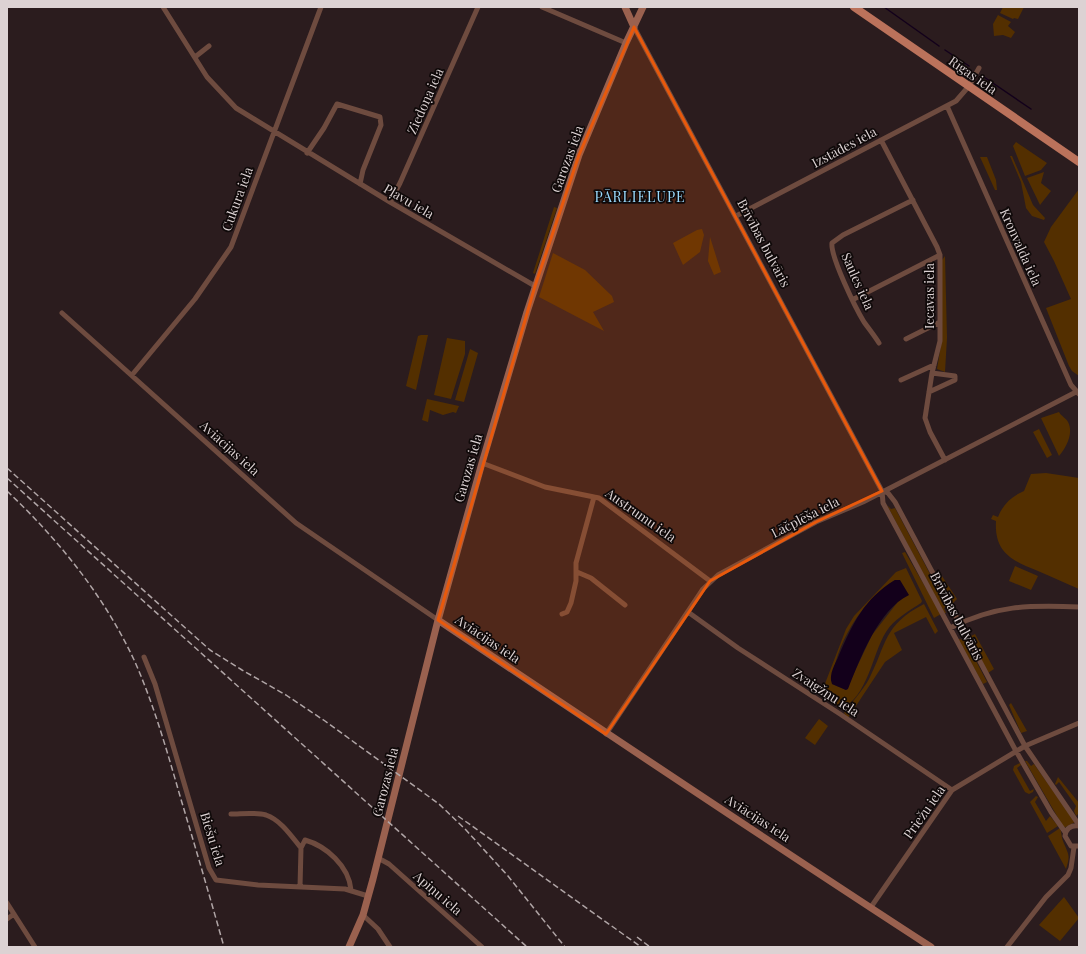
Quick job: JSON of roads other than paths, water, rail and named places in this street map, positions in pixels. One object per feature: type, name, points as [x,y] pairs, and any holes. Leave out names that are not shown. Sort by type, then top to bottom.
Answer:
[{"type":"main road","name":"Brīvības bulvāris","points":[[625,7],[634,27]]},
{"type":"main road","name":"Garozas iela","points":[[349,947],[363,914],[438,620],[482,464],[535,286],[580,155],[626,43],[643,7]]},
{"type":"main road","name":"Rīgas iela","points":[[854,7],[1079,162]]},
{"type":"main road","name":"Aviācijas iela","points":[[438,620],[539,686],[606,734],[931,947]]},
{"type":"street","name":"Pļavu iela","points":[[163,7],[207,77],[228,102],[307,153],[535,286]]},
{"type":"street","name":"Cukura iela","points":[[132,375],[195,300],[231,247],[321,7]]},
{"type":"street","name":"Ziedoņa iela","points":[[390,202],[400,183],[478,7]]},
{"type":"street","points":[[542,7],[626,43]]},
{"type":"street","name":"Brīvības bulvāris","points":[[634,27],[882,491],[883,503],[1016,751],[1051,812],[1065,832],[1068,843],[1076,846]]},
{"type":"street","points":[[195,57],[209,46]]},
{"type":"street","name":"Izstādes iela","points":[[736,216],[947,106],[962,95],[979,68]]},
{"type":"street","points":[[307,153],[324,128],[337,104],[380,117],[381,125],[363,170],[360,184]]},
{"type":"street","name":"Kronvalda iela","points":[[947,106],[1068,380],[1077,393]]},
{"type":"street","name":"Iecavas iela","points":[[880,140],[913,200],[940,255],[940,341],[932,373],[926,411],[926,424],[945,460]]},
{"type":"street","name":"Saules iela","points":[[879,343],[864,322],[834,254],[832,243],[843,235],[913,200]]},
{"type":"street","points":[[854,299],[940,255]]},
{"type":"street","name":"Aviācijas iela","points":[[62,313],[302,527],[438,620]]},
{"type":"street","points":[[906,339],[940,322]]},
{"type":"street","points":[[901,380],[934,365]]},
{"type":"street","points":[[929,392],[955,380],[955,376],[932,373]]},
{"type":"street","name":"Lāčplēša iela","points":[[606,734],[710,581],[734,566],[816,522],[863,502],[1077,393]]},
{"type":"street","name":"Austrumu iela","points":[[482,464],[545,487],[599,498],[611,505],[710,581]]},
{"type":"street","name":"Brīvības bulvāris","points":[[882,491],[888,493],[895,502],[1024,746],[1079,825],[1071,826],[1065,832]]},
{"type":"street","points":[[562,614],[567,612],[571,603],[577,572],[576,563],[594,497]]},
{"type":"street","points":[[577,572],[591,578],[625,605]]},
{"type":"street","points":[[950,628],[958,623],[992,611],[1011,608],[1042,606],[1079,608]]},
{"type":"street","name":"Zvaigžņu iela","points":[[688,612],[738,648],[840,714],[952,790]]},
{"type":"street","name":"Biešu iela","points":[[144,657],[155,684],[212,876],[221,882],[351,890],[368,896]]},
{"type":"street","points":[[1016,751],[1024,746],[1079,723]]},
{"type":"street","name":"Priežu iela","points":[[871,908],[952,790],[1016,751]]},
{"type":"street","points":[[231,814],[265,815],[275,820],[301,848]]},
{"type":"street","points":[[300,887],[301,848],[305,840],[318,844],[333,856],[346,874],[350,882],[351,890]]},
{"type":"street","points":[[1007,947],[1046,897],[1068,875],[1076,846]]},
{"type":"street","name":"Apiņu iela","points":[[378,858],[389,864],[482,947]]},
{"type":"street","points":[[7,903],[35,947]]},
{"type":"street","points":[[7,918],[14,914]]},
{"type":"street","points":[[363,914],[377,928],[390,947]]},
{"type":"waterway","points":[[884,7],[939,46]]},
{"type":"waterway","points":[[945,50],[969,66]]},
{"type":"waterway","points":[[984,77],[1031,109]]},
{"type":"railway","points":[[7,468],[210,650],[286,695],[325,721],[439,804],[466,830],[508,876],[565,947]]},
{"type":"railway","points":[[7,478],[527,947]]},
{"type":"railway","points":[[7,491],[45,529],[79,570],[110,615],[135,662],[154,711],[165,745],[224,947]]},
{"type":"railway","points":[[458,816],[641,947]]},
{"type":"railway","points":[[637,937],[650,947]]},
{"type":"district","name":"PĀRLIELUPE","points":[[640,197]]}]
